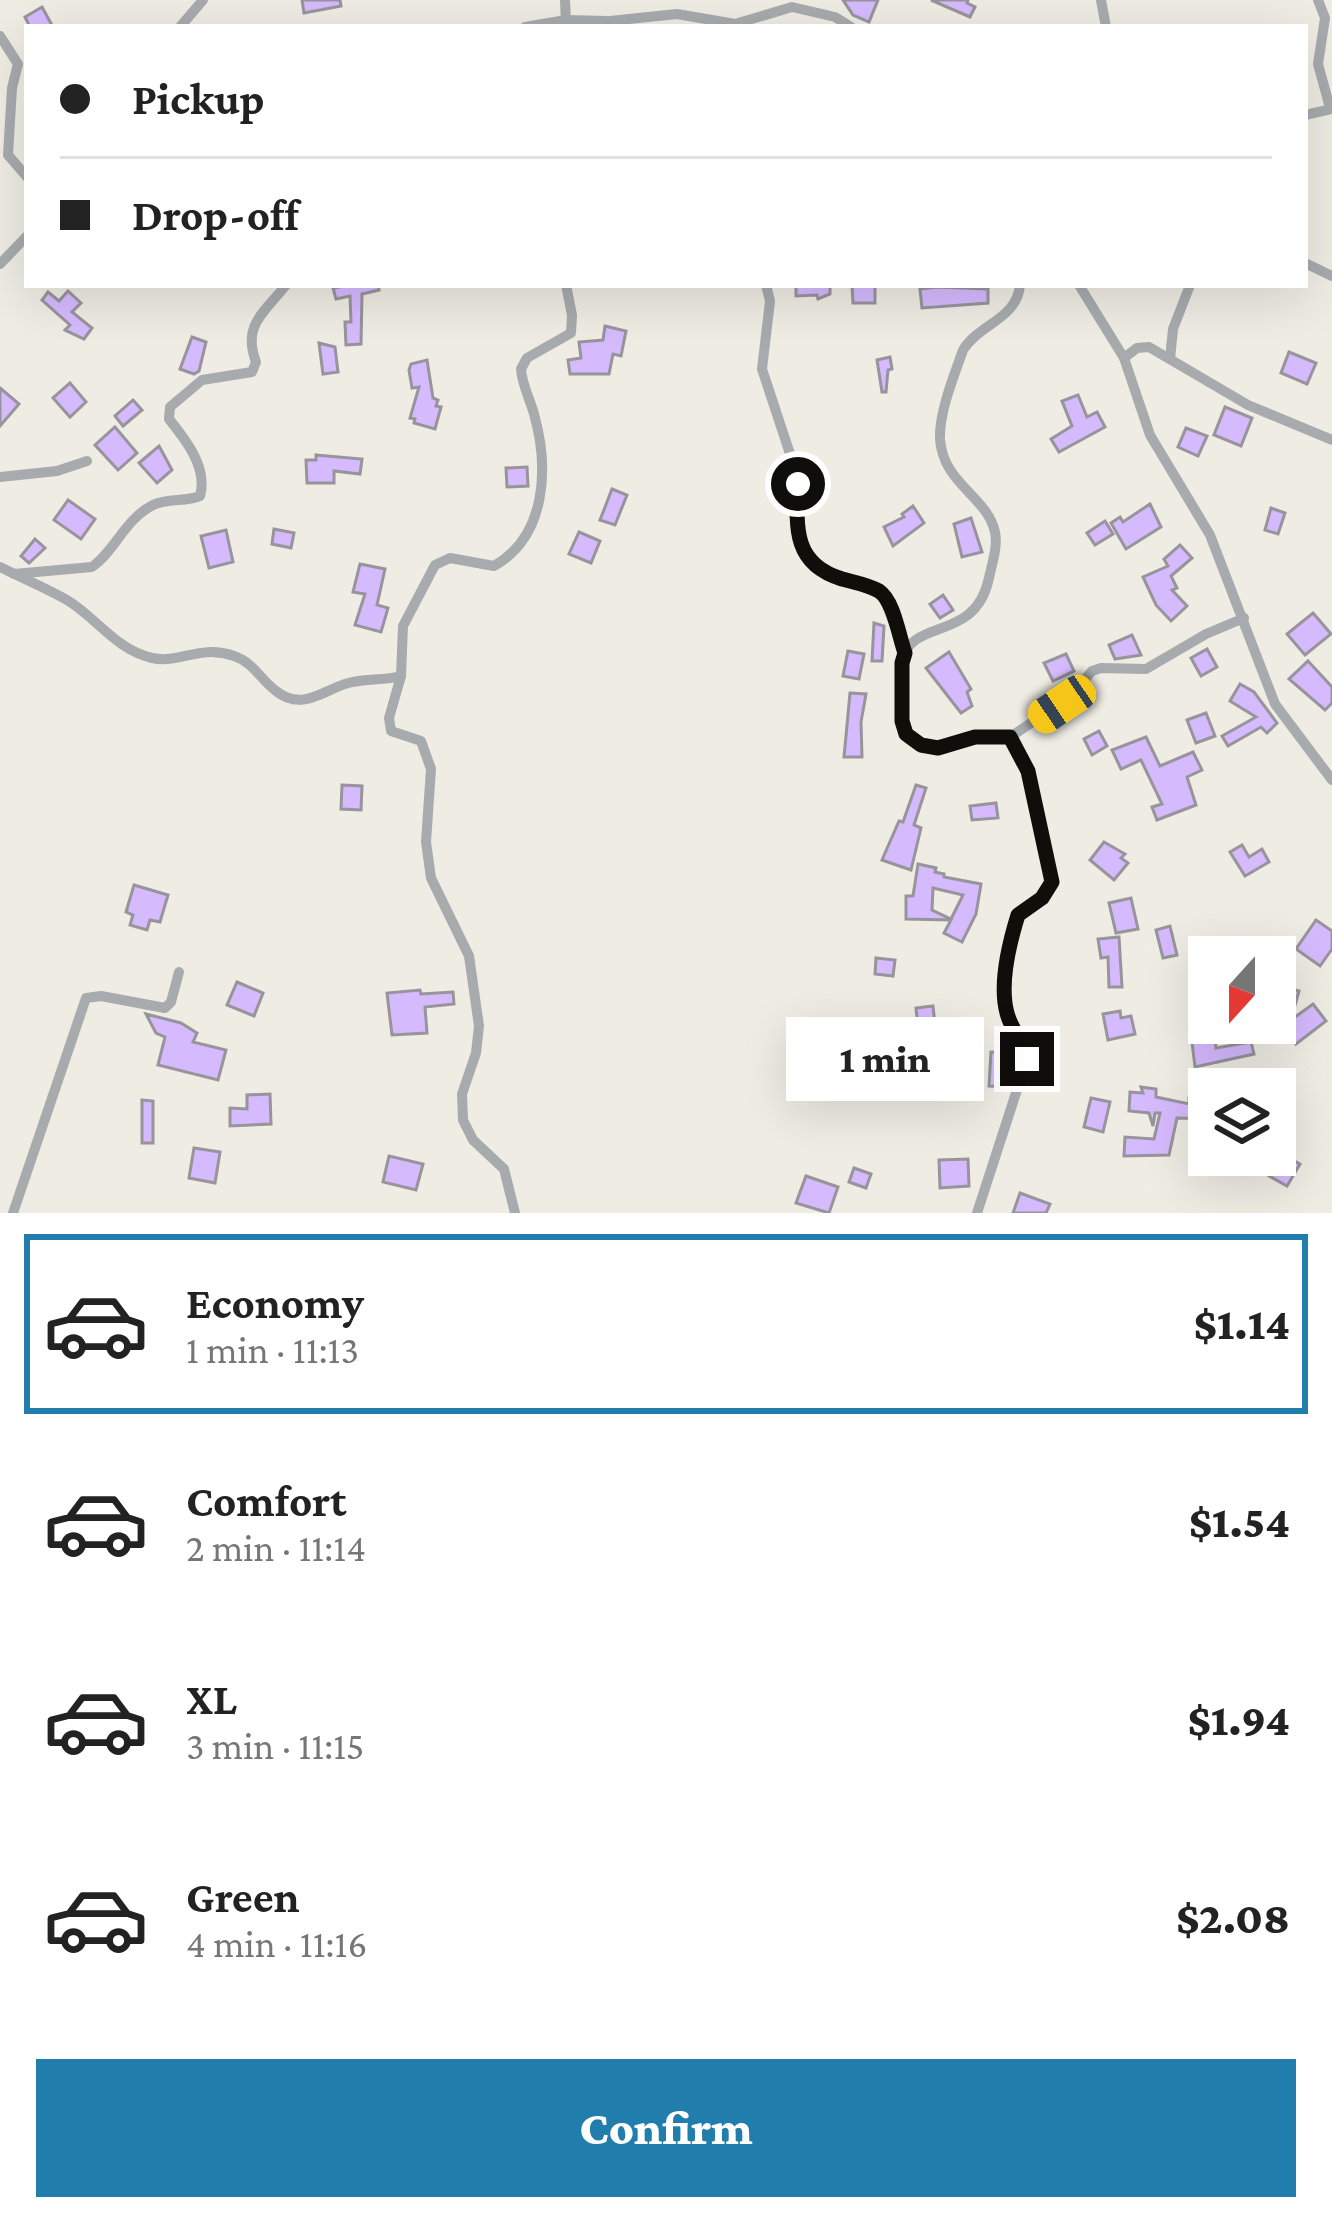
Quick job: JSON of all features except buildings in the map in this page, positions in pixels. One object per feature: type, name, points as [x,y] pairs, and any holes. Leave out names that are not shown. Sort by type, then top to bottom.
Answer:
[{"type":"street","points":[[183,24],[203,0]]},
{"type":"street","points":[[566,0],[566,24],[685,14],[736,24],[798,7],[846,24]]},
{"type":"street","points":[[1318,0],[1325,18],[1318,64],[1331,109]]},
{"type":"street","points":[[0,36],[18,64],[8,155],[24,174]]},
{"type":"street","points":[[0,264],[24,239]]},
{"type":"street","points":[[14,574],[92,567],[146,509],[200,496],[196,463],[189,444],[169,419],[170,407],[202,380],[252,372],[256,362],[249,334],[284,288]]},
{"type":"street","points":[[515,1213],[504,1169],[473,1140],[463,1120],[462,1094],[476,1053],[479,1026],[469,956],[431,878],[426,842],[432,802],[429,757],[421,741],[395,734],[388,725],[401,676],[403,626],[435,565],[450,558],[494,566],[527,536],[541,500],[542,481],[535,415],[521,369],[527,358],[571,333],[566,288]]},
{"type":"street","points":[[767,288],[770,301],[762,369],[796,476],[799,538],[816,568],[880,592],[905,653]]},
{"type":"street","points":[[1020,288],[1005,315],[969,339],[963,350],[940,436],[955,481],[988,514],[996,536],[985,596],[970,617],[924,634],[905,653],[902,721],[906,734],[921,745],[938,748],[975,737],[1010,737],[1062,704],[1092,671],[1146,669],[1244,618]]},
{"type":"street","points":[[1081,288],[1124,358],[1150,435],[1199,514],[1275,704],[1332,780]]},
{"type":"street","points":[[1170,359],[1173,329],[1189,288]]},
{"type":"street","points":[[1124,358],[1143,346],[1248,405],[1332,440]]},
{"type":"street","points":[[0,477],[57,471],[88,460]]},
{"type":"street","points":[[0,567],[67,600],[138,653],[155,659],[196,651],[227,653],[247,661],[272,688],[294,700],[321,697],[345,684],[401,676]]},
{"type":"street","points":[[977,1213],[1027,1059],[1007,1015],[1004,992],[1010,950],[1018,915],[1042,898],[1052,882],[1028,771],[1010,737]]},
{"type":"street","points":[[13,1213],[86,998],[94,995],[165,1008],[172,1002],[179,971]]},
{"type":"route","points":[[798,484],[797,529],[809,560],[828,575],[880,592],[886,600],[905,653],[902,721],[906,734],[921,745],[938,748],[975,737],[1010,737],[1028,771],[1052,882],[1042,898],[1018,915],[1004,992],[1007,1015],[1027,1059]]}]
